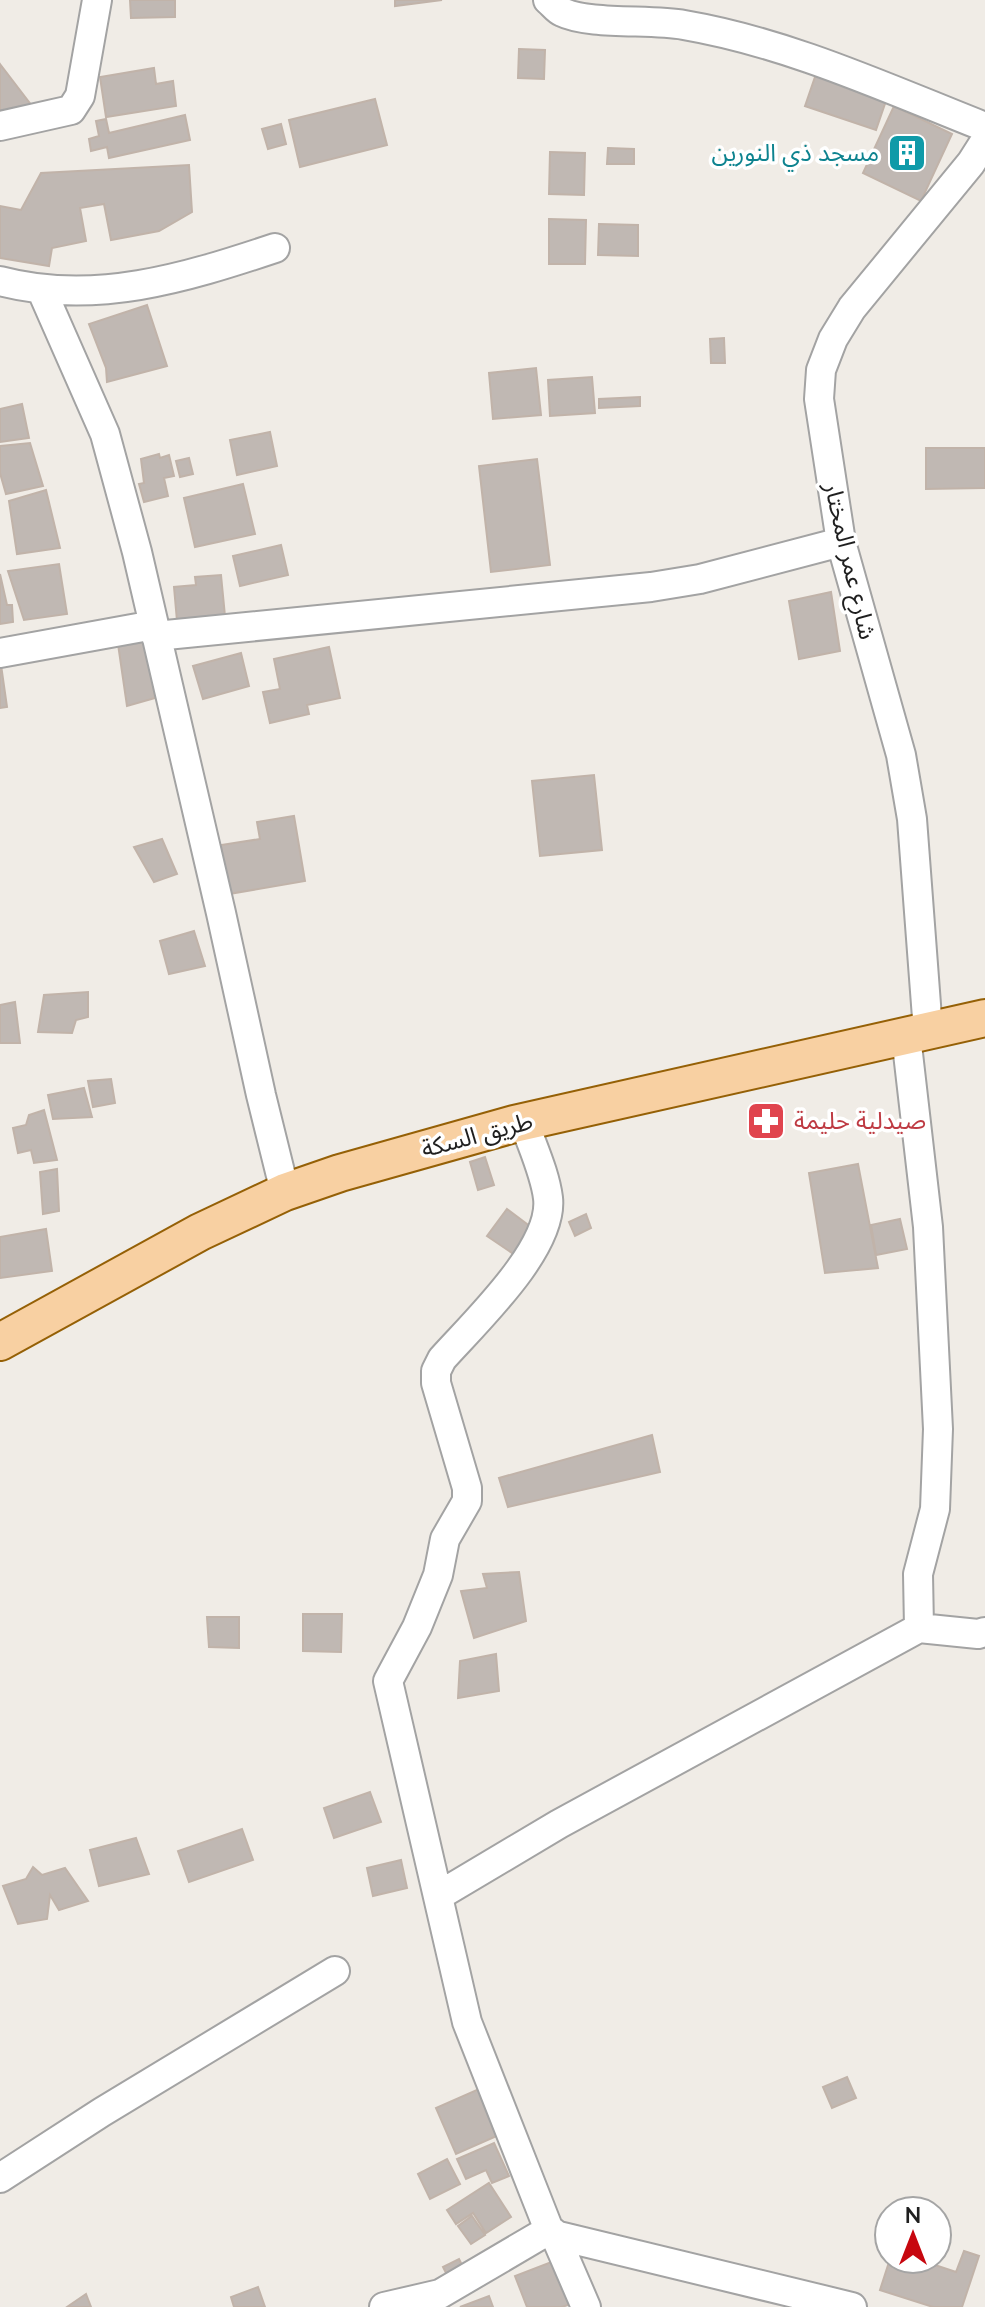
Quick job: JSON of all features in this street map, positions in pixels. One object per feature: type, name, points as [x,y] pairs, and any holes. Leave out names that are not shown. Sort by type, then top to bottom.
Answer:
[{"type":"main road","name":"طريق السكة","points":[[0,1342],[200,1232],[285,1192],[340,1173],[524,1122],[985,1018]]},
{"type":"street","points":[[0,126],[71,110],[80,96],[97,0]]},
{"type":"street","points":[[548,0],[562,12],[583,18],[680,24],[740,36],[810,57],[985,127]]},
{"type":"street","name":"شارع عمر المختار","points":[[919,1628],[918,1574],[935,1509],[938,1429],[917,1033],[912,819],[901,755],[841,542],[819,399],[821,370],[833,339],[852,308],[971,163],[985,141]]},
{"type":"street","points":[[0,281],[42,291],[77,293],[145,285],[219,267],[275,248]]},
{"type":"street","points":[[42,291],[105,434],[137,552],[285,1192]]},
{"type":"street","points":[[0,653],[155,630],[651,587],[700,579],[841,542]]},
{"type":"street","points":[[524,1122],[548,1197],[546,1225],[509,1284],[442,1359],[436,1371],[436,1383],[467,1488],[467,1501],[464,1511],[445,1539],[433,1588],[417,1627],[388,1681],[467,2022],[552,2232],[586,2307]]},
{"type":"street","points":[[438,1896],[559,1824],[919,1628],[985,1632]]},
{"type":"street","points":[[0,2178],[102,2112],[335,1971]]},
{"type":"street","points":[[384,2307],[440,2294],[552,2232],[852,2307]]},
{"type":"building","points":[[130,0],[175,0],[175,17],[131,18]]},
{"type":"building","points":[[395,0],[442,0],[395,6]]},
{"type":"building","points":[[519,49],[545,50],[544,79],[518,78]]},
{"type":"building","points":[[0,64],[35,110],[0,113]]},
{"type":"building","points":[[154,68],[156,84],[173,81],[176,106],[106,117],[100,77]]},
{"type":"building","points":[[816,74],[887,98],[876,130],[805,106]]},
{"type":"building","points":[[375,99],[387,145],[300,167],[289,120]]},
{"type":"building","name":"مسجد ذي النورين","points":[[894,106],[952,134],[921,201],[863,173]]},
{"type":"building","points":[[185,115],[190,140],[109,158],[107,147],[91,151],[89,139],[99,136],[96,121],[106,119],[109,133]]},
{"type":"building","points":[[281,124],[286,144],[268,149],[262,129]]},
{"type":"building","points":[[608,148],[634,149],[634,164],[607,164]]},
{"type":"building","points":[[550,152],[585,153],[584,195],[549,194]]},
{"type":"building","points":[[189,165],[192,212],[159,231],[111,240],[104,204],[80,208],[86,241],[52,248],[49,266],[0,258],[0,206],[21,210],[41,173]]},
{"type":"building","points":[[549,219],[586,220],[585,264],[549,264]]},
{"type":"building","points":[[599,224],[638,225],[638,256],[598,255]]},
{"type":"building","points":[[147,305],[167,366],[107,382],[106,368],[89,324]]},
{"type":"building","points":[[724,338],[725,363],[711,363],[710,339]]},
{"type":"building","points":[[536,368],[541,415],[493,419],[489,373]]},
{"type":"building","points":[[592,377],[595,413],[550,416],[548,380]]},
{"type":"building","points":[[640,397],[640,406],[599,408],[599,399]]},
{"type":"building","points":[[22,404],[29,438],[0,442],[0,409]]},
{"type":"building","points":[[270,432],[277,466],[237,475],[230,440]]},
{"type":"building","points":[[30,443],[43,486],[6,494],[0,473],[0,446]]},
{"type":"building","points":[[926,448],[985,448],[985,488],[926,489]]},
{"type":"building","points":[[159,454],[160,458],[169,455],[174,476],[164,478],[168,496],[144,502],[139,484],[144,483],[141,459]]},
{"type":"building","points":[[189,458],[193,474],[180,477],[176,461]]},
{"type":"building","points":[[537,459],[550,565],[491,572],[479,466]]},
{"type":"building","points":[[243,484],[255,534],[195,547],[184,498]]},
{"type":"building","points":[[46,490],[60,548],[17,554],[9,501]]},
{"type":"building","points":[[281,545],[288,575],[240,586],[233,556]]},
{"type":"building","points":[[59,564],[67,614],[24,620],[8,571]]},
{"type":"building","points":[[0,574],[7,605],[12,605],[13,622],[0,624]]},
{"type":"building","points":[[221,575],[225,616],[177,621],[174,587],[196,585],[195,577]]},
{"type":"building","points":[[831,592],[840,651],[799,659],[789,601]]},
{"type":"building","points":[[147,640],[155,698],[127,706],[118,644]]},
{"type":"building","points":[[329,647],[340,698],[307,705],[309,714],[270,723],[263,692],[280,689],[274,659]]},
{"type":"building","points":[[241,653],[249,686],[203,699],[193,666]]},
{"type":"building","points":[[0,665],[7,707],[0,708]]},
{"type":"building","points":[[594,775],[602,850],[540,856],[532,781]]},
{"type":"building","points":[[294,816],[305,881],[229,894],[221,845],[260,839],[257,822]]},
{"type":"building","points":[[162,839],[177,874],[154,882],[134,847]]},
{"type":"building","points":[[194,931],[205,966],[169,974],[160,941]]},
{"type":"building","points":[[88,992],[88,1017],[76,1020],[72,1033],[38,1032],[44,995]]},
{"type":"building","points":[[15,1002],[20,1043],[0,1043],[0,1005]]},
{"type":"building","points":[[111,1079],[115,1103],[93,1107],[88,1081]]},
{"type":"building","points":[[84,1088],[92,1117],[53,1119],[48,1095]]},
{"type":"building","points":[[44,1110],[57,1160],[34,1163],[31,1150],[18,1153],[13,1128],[26,1125],[29,1115]]},
{"type":"building","points":[[485,1157],[494,1185],[478,1190],[470,1162]]},
{"type":"building","points":[[858,1164],[878,1268],[825,1273],[809,1173]]},
{"type":"building","points":[[57,1169],[59,1211],[43,1214],[40,1172]]},
{"type":"building","points":[[507,1209],[531,1227],[515,1255],[487,1236]]},
{"type":"building","points":[[586,1214],[591,1228],[575,1236],[569,1222]]},
{"type":"building","points":[[900,1219],[907,1249],[876,1255],[871,1225]]},
{"type":"building","points":[[46,1229],[52,1271],[0,1278],[0,1237]]},
{"type":"building","points":[[652,1435],[660,1472],[508,1507],[499,1478]]},
{"type":"building","points":[[519,1572],[526,1621],[474,1638],[461,1591],[487,1588],[483,1574]]},
{"type":"building","points":[[303,1614],[342,1614],[341,1652],[303,1651]]},
{"type":"building","points":[[207,1617],[239,1617],[239,1648],[209,1647]]},
{"type":"building","points":[[496,1654],[499,1691],[458,1698],[460,1661]]},
{"type":"building","points":[[370,1792],[381,1822],[334,1838],[324,1808]]},
{"type":"building","points":[[242,1829],[253,1860],[189,1882],[178,1851]]},
{"type":"building","points":[[136,1838],[149,1874],[99,1886],[90,1850]]},
{"type":"building","points":[[401,1860],[407,1888],[373,1896],[367,1868]]},
{"type":"building","points":[[33,1867],[42,1875],[65,1868],[88,1901],[59,1910],[50,1895],[47,1919],[18,1924],[3,1886],[26,1879]]},
{"type":"building","points":[[847,2077],[856,2098],[832,2108],[823,2087]]},
{"type":"building","points":[[479,2089],[499,2135],[456,2154],[436,2108]]},
{"type":"building","points":[[494,2143],[509,2176],[492,2183],[486,2170],[466,2179],[457,2159]]},
{"type":"building","points":[[447,2159],[460,2184],[430,2199],[418,2174]]},
{"type":"building","points":[[489,2183],[511,2217],[486,2233],[473,2213],[456,2224],[447,2210]]},
{"type":"building","points":[[472,2216],[485,2235],[471,2244],[458,2226]]},
{"type":"building","points":[[964,2251],[979,2256],[962,2307],[933,2307],[880,2290],[885,2275],[953,2275],[953,2271],[956,2272]]},
{"type":"building","points":[[459,2259],[465,2271],[449,2279],[443,2267]]},
{"type":"building","points":[[554,2261],[571,2304],[527,2307],[515,2276]]},
{"type":"building","points":[[258,2287],[265,2307],[234,2307],[231,2297]]},
{"type":"building","points":[[86,2294],[91,2307],[67,2307]]},
{"type":"building","points":[[489,2296],[493,2307],[460,2307]]},
{"type":"place","name":"مسجد ذي النورين","points":[[907,153]]},
{"type":"place","name":"صيدلية حليمة","points":[[766,1121]]}]
